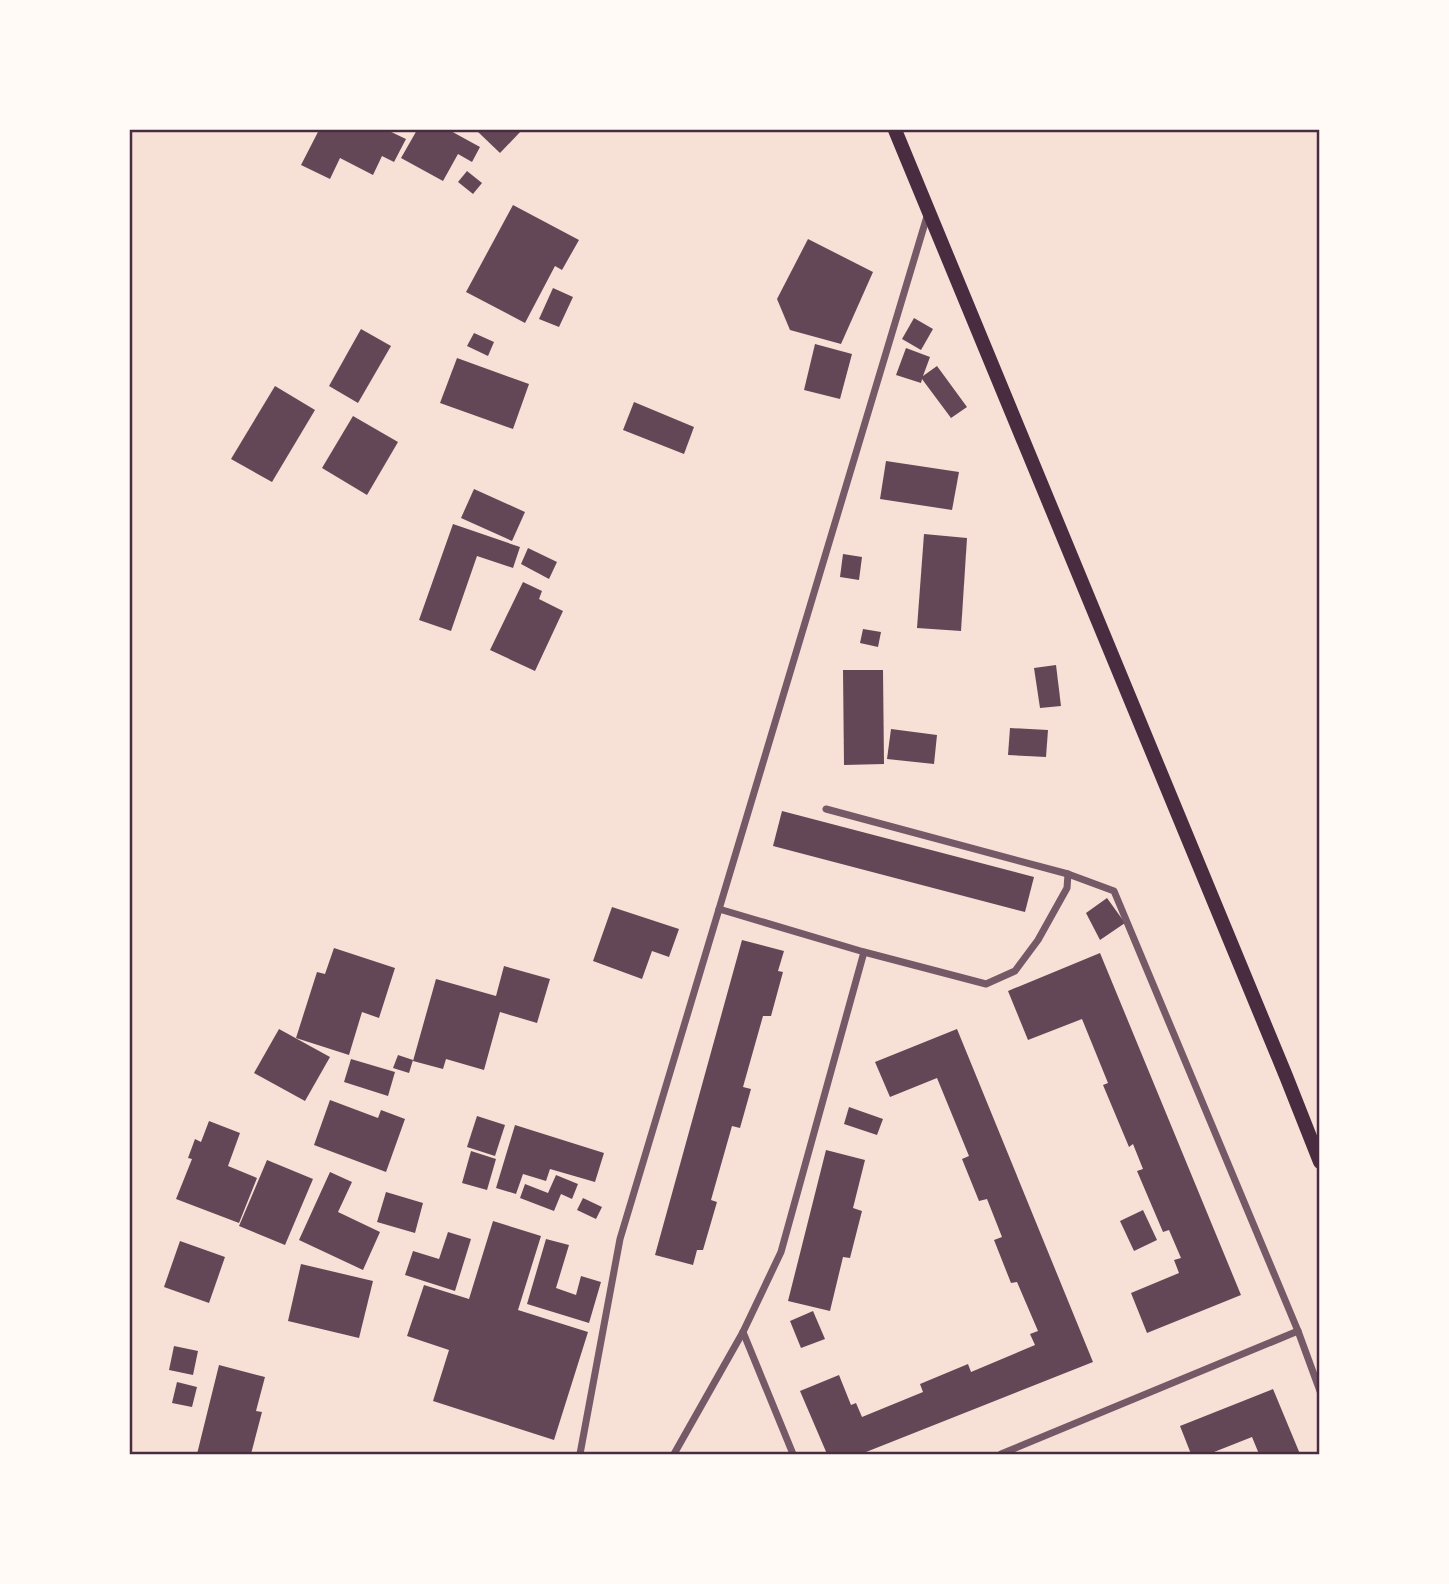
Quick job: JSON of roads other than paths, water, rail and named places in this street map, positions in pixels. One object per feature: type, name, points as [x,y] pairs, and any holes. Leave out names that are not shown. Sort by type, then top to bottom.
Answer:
[{"type":"main road","points":[[895,130],[1320,1162]]},
{"type":"street","points":[[580,1454],[620,1239],[929,210]]},
{"type":"street","points":[[826,809],[1068,874],[1114,891],[1298,1331],[1320,1391]]},
{"type":"street","points":[[719,909],[986,984],[1015,971],[1038,940],[1068,888],[1068,874]]},
{"type":"street","points":[[674,1454],[743,1332],[781,1252],[864,951]]},
{"type":"street","points":[[1001,1454],[1298,1331]]},
{"type":"street","points":[[743,1332],[793,1454]]}]
